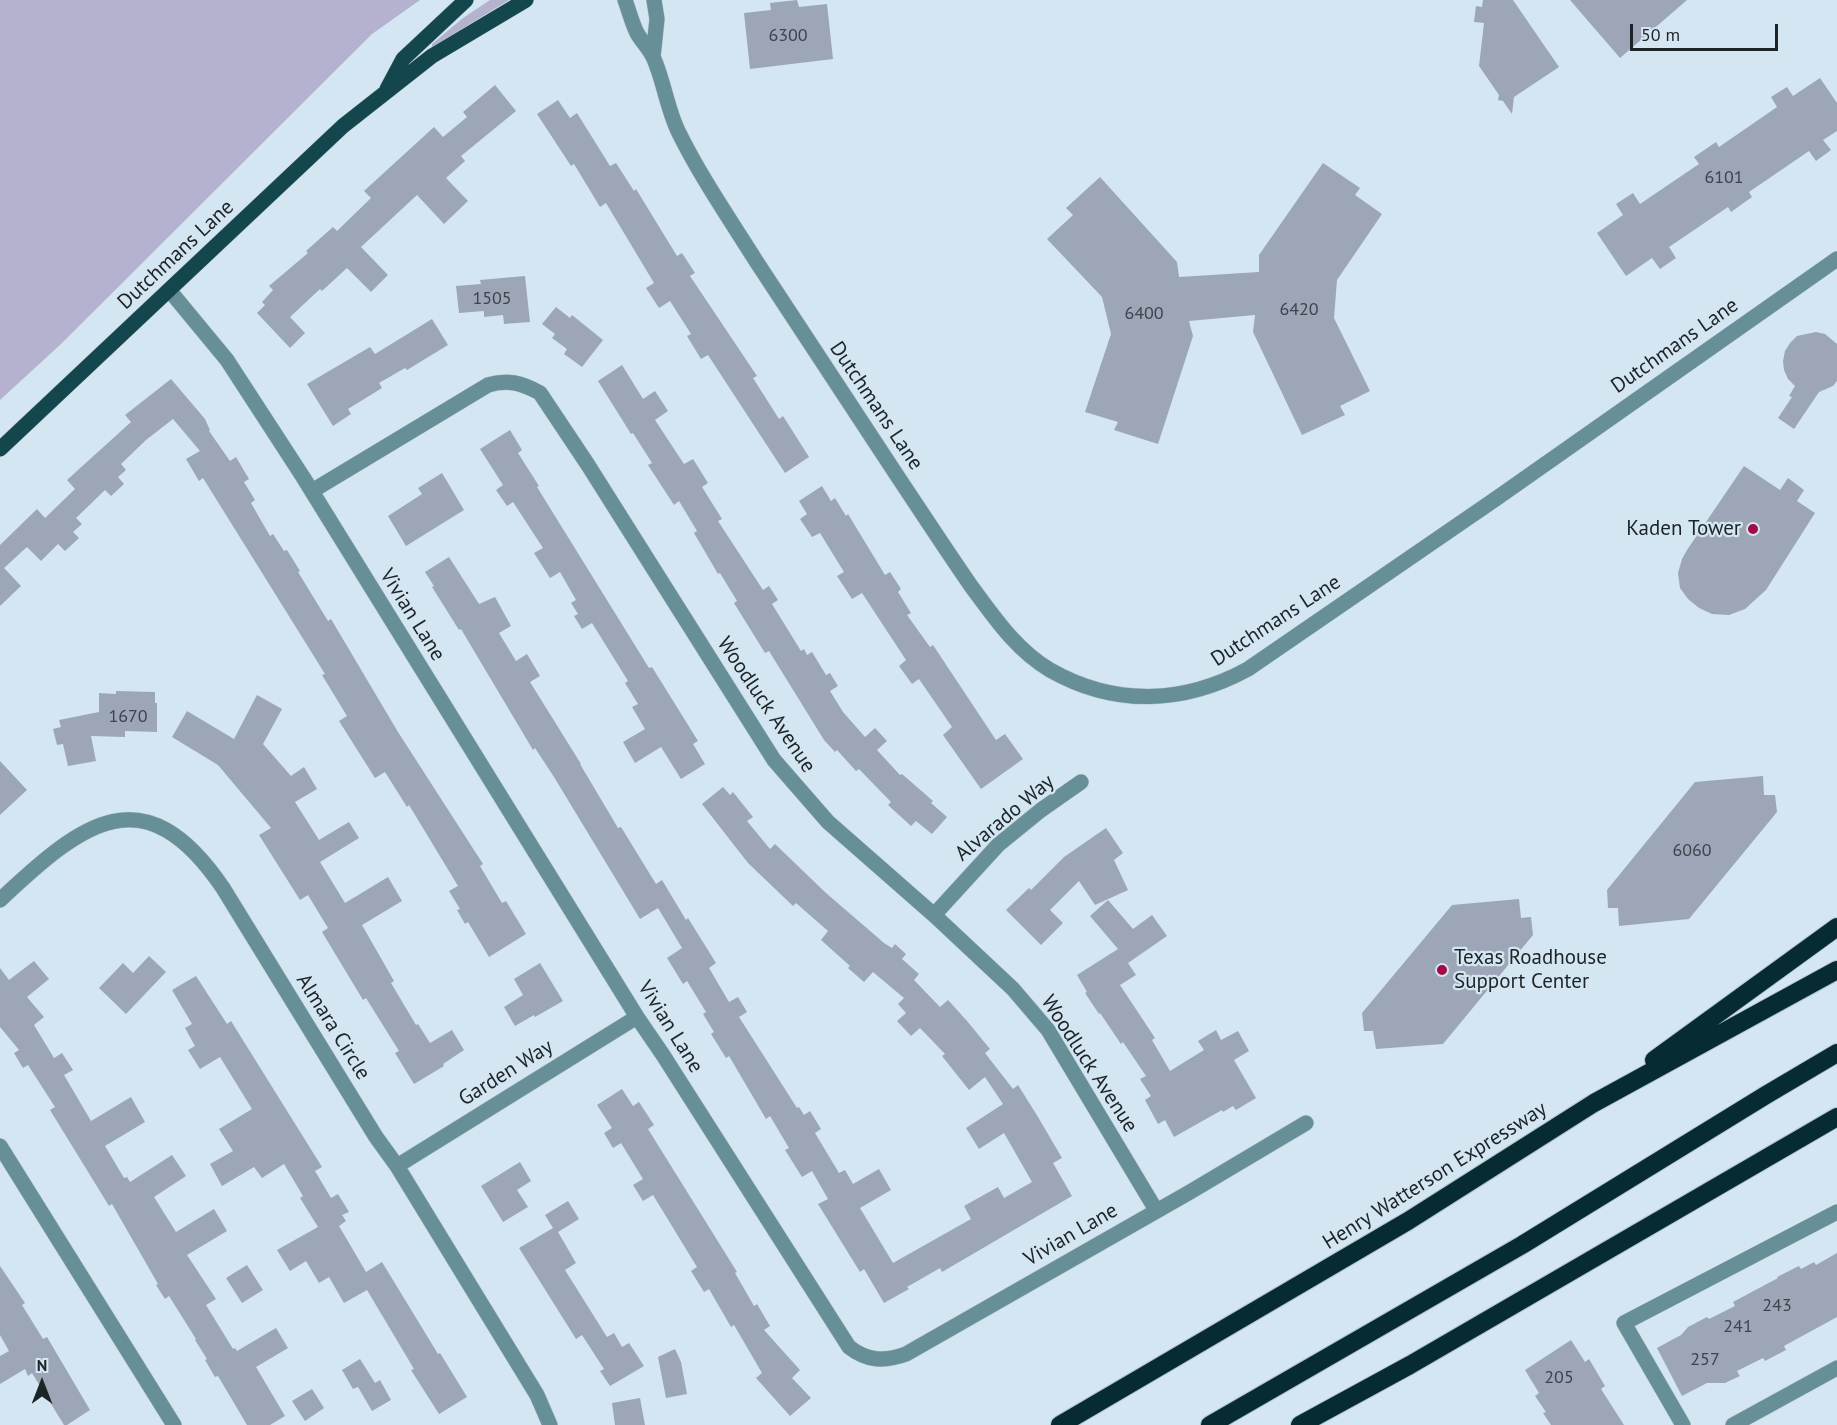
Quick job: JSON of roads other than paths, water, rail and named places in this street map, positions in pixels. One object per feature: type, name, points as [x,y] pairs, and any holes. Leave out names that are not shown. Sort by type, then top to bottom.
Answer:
[{"type":"highway","points":[[1594,1103],[1837,927]]},
{"type":"highway","name":"Henry Watterson Expressway","points":[[1060,1425],[1408,1221],[1594,1103],[1837,970]]},
{"type":"highway","points":[[1210,1425],[1522,1245],[1837,1053]]},
{"type":"highway","points":[[1300,1425],[1410,1365],[1837,1117]]},
{"type":"main road","points":[[384,94],[403,59],[466,0]]},
{"type":"main road","name":"Dutchmans Lane","points":[[0,449],[343,126],[432,56],[526,0]]},
{"type":"street","name":"Dutchmans Lane","points":[[625,0],[636,33],[653,57],[677,128],[713,194],[939,540],[989,611],[1021,647],[1044,665],[1069,679],[1114,694],[1138,697],[1185,694],[1218,684],[1248,669],[1497,498],[1837,259]]},
{"type":"street","name":"Dutchmans Lane","points":[[653,57],[657,19],[654,0]]},
{"type":"street","name":"Vivian Lane","points":[[170,291],[226,360],[312,491],[637,1017],[841,1338],[849,1347],[873,1359],[892,1359],[906,1354],[1306,1123]]},
{"type":"street","name":"Woodluck Avenue","points":[[312,491],[488,385],[500,381],[515,382],[540,393],[774,760],[828,822],[934,915],[1013,989],[1047,1030],[1156,1210]]},
{"type":"street","name":"Alvarado Way","points":[[934,915],[998,845],[1041,810],[1082,782]]},
{"type":"street","name":"Almara Circle","points":[[0,900],[72,838],[93,826],[119,820],[142,821],[158,825],[172,832],[198,855],[223,888],[376,1137],[397,1166],[537,1395],[550,1425]]},
{"type":"street","name":"Garden Way","points":[[397,1166],[637,1017]]},
{"type":"street","points":[[0,1146],[174,1425]]},
{"type":"street","points":[[1683,1425],[1624,1323],[1837,1212]]},
{"type":"street","points":[[1733,1425],[1837,1368]]},
{"type":"place","name":"Kaden Tower","points":[[1753,529]]},
{"type":"place","name":"Texas Roadhouse Support Center","points":[[1442,970]]}]
